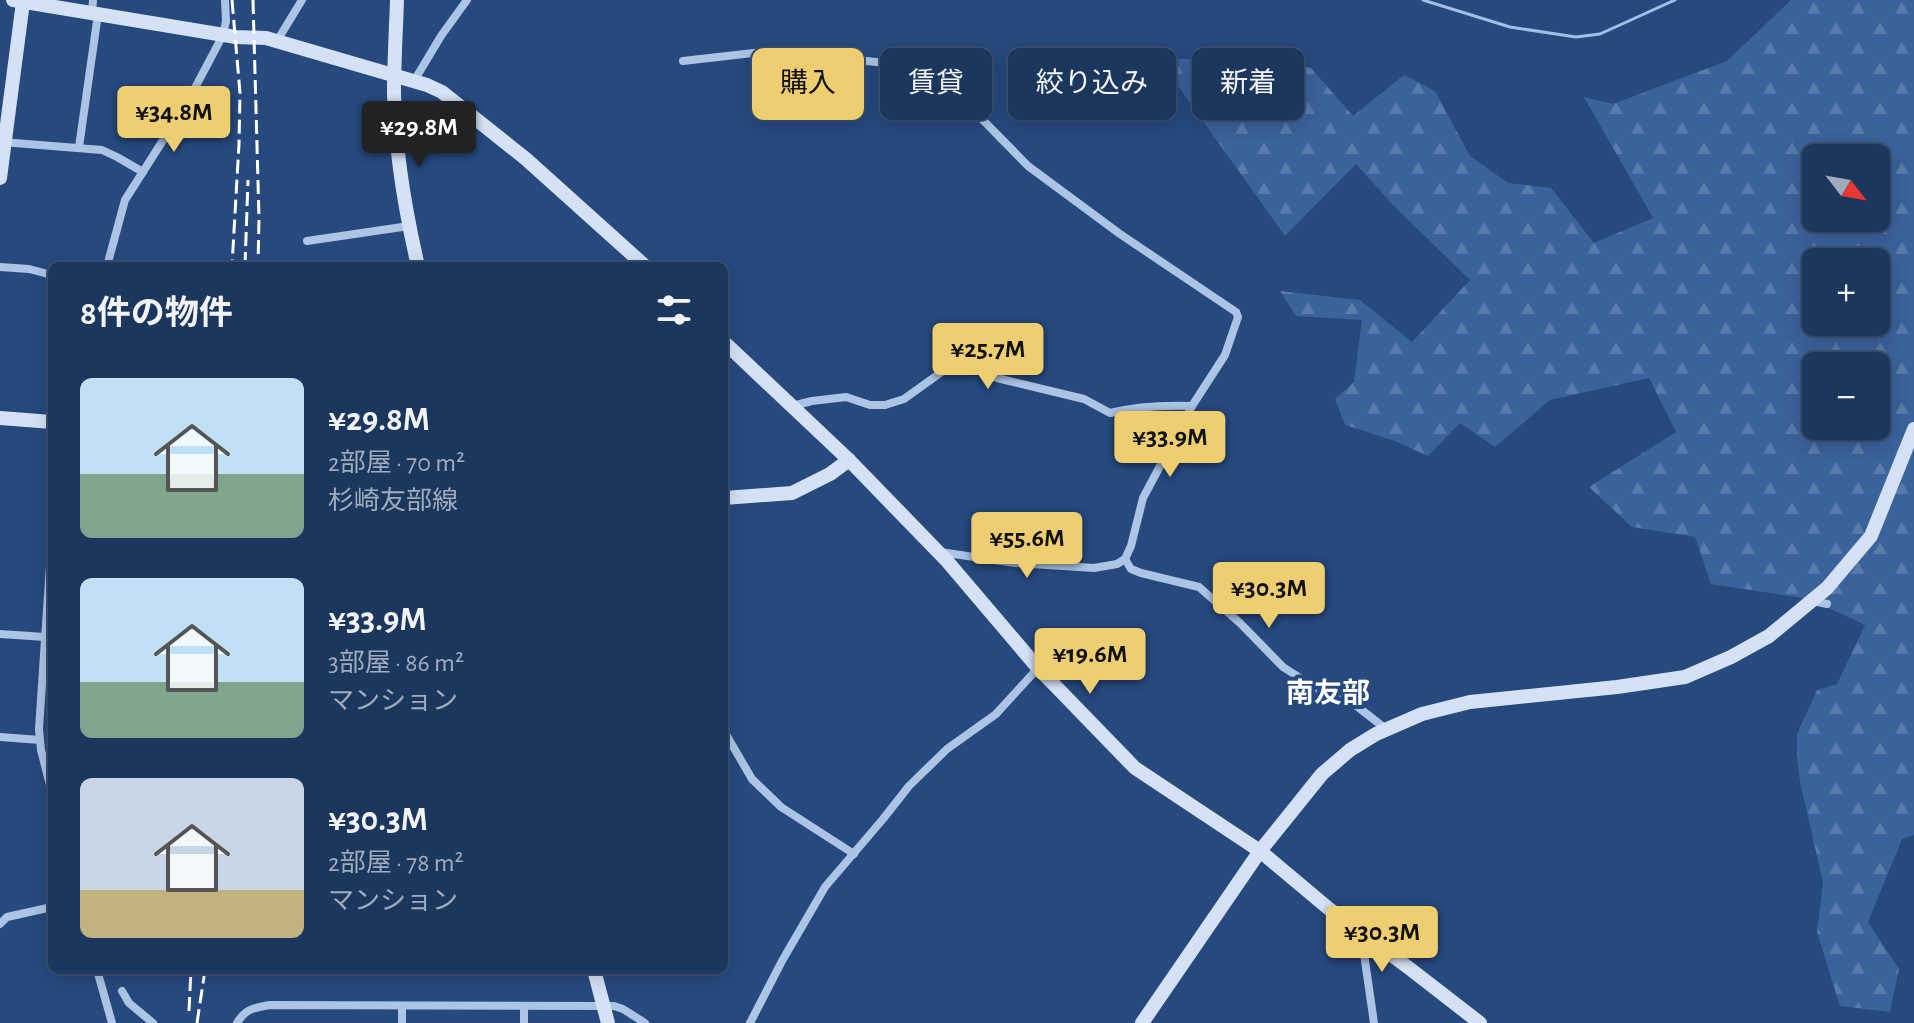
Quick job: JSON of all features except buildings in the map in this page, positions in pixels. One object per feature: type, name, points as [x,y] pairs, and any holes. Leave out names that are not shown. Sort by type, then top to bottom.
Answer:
[{"type":"street","points":[[108,262],[125,200],[188,101],[223,35],[225,0]]},
{"type":"street","points":[[277,41],[302,0]]},
{"type":"street","points":[[397,0],[394,75],[397,129],[402,185],[417,262]]},
{"type":"street","points":[[414,81],[467,0]]},
{"type":"street","points":[[0,178],[18,1],[94,9],[223,35],[266,38],[442,92],[526,159],[641,262]]},
{"type":"street","points":[[79,147],[94,9]]},
{"type":"street","points":[[683,61],[771,51],[905,65],[928,77],[977,114],[1028,166],[1120,234],[1236,312],[1238,317],[1225,355],[1192,406],[1143,498],[1125,559],[1117,564],[1094,568],[1015,563],[939,552]]},
{"type":"street","points":[[2,142],[110,152],[143,172]]},
{"type":"street","points":[[307,241],[409,226]]},
{"type":"street","points":[[0,267],[48,274]]},
{"type":"street","points":[[728,346],[849,460],[939,552],[1038,668],[1135,768],[1260,851],[1328,908],[1480,1023]]},
{"type":"street","points":[[791,407],[846,397],[870,405],[885,405],[904,399],[943,371],[970,367],[997,378],[1084,399],[1110,413],[1132,407],[1192,406]]},
{"type":"street","points":[[0,418],[48,422]]},
{"type":"street","points":[[1142,1023],[1260,851],[1322,774],[1350,750],[1386,729],[1422,714],[1470,702],[1685,677],[1769,636],[1820,603],[1871,536],[1914,429]]},
{"type":"street","points":[[728,498],[792,493],[830,474],[849,460]]},
{"type":"street","points":[[1125,559],[1131,569],[1141,573],[1199,587],[1283,667],[1319,690],[1349,700],[1386,729]]},
{"type":"street","points":[[48,593],[40,740],[48,777]]},
{"type":"street","points":[[0,634],[45,637]]},
{"type":"street","points":[[750,1023],[825,887],[909,786],[947,749],[996,714],[1038,668]]},
{"type":"street","points":[[0,737],[40,740]]},
{"type":"street","points":[[728,738],[752,779],[781,807],[854,854]]},
{"type":"street","points":[[0,924],[7,917],[48,908]]},
{"type":"street","points":[[1361,933],[1374,1023]]},
{"type":"street","points":[[98,974],[112,1023]]},
{"type":"street","points":[[595,974],[608,1023]]},
{"type":"street","points":[[122,991],[129,1003],[153,1023]]},
{"type":"street","points":[[237,1023],[242,1014],[252,1008],[270,1005],[614,1006],[645,1023]]},
{"type":"street","points":[[402,1006],[402,1023]]},
{"type":"street","points":[[524,1007],[524,1023]]},
{"type":"green space","points":[[1791,0],[1914,0],[1914,835],[1902,839],[1868,922],[1899,969],[1890,1012],[1840,1006],[1817,932],[1823,882],[1797,759],[1797,734],[1817,690],[1837,684],[1865,625],[1809,599],[1711,584],[1695,537],[1632,527],[1589,487],[1676,432],[1649,378],[1550,400],[1495,447],[1460,423],[1428,456],[1395,441],[1345,425],[1335,399],[1354,382],[1362,320],[1296,316],[1280,291],[1360,300],[1412,342],[1470,280],[1356,164],[1285,236],[1202,120],[1304,120],[1304,67],[1311,68],[1353,116],[1404,75],[1435,91],[1470,156],[1508,183],[1551,188],[1594,243],[1653,218],[1584,97],[1613,104],[1727,61]]},
{"type":"green space","points":[[1176,59],[1192,59],[1192,106],[1176,83]]},
{"type":"waterway","points":[[1423,0],[1510,27],[1576,37],[1600,34],[1675,0]]},
{"type":"railway","points":[[232,0],[240,93],[232,262]]},
{"type":"railway","points":[[253,0],[258,262]]},
{"type":"railway","points":[[245,262],[248,180]]},
{"type":"railway","points":[[189,1011],[191,974]]},
{"type":"railway","points":[[197,1023],[204,974]]},
{"type":"district","name":"南友部","points":[[1328,692]]}]
